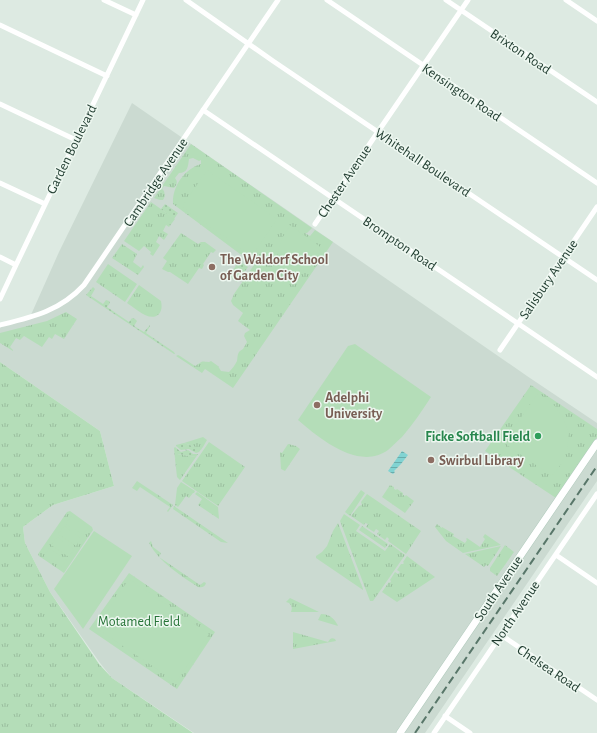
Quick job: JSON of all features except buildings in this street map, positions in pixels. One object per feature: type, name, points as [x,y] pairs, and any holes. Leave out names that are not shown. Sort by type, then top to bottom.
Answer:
[{"type":"street","points":[[104,0],[136,15]]},
{"type":"street","name":"Garden Boulevard","points":[[0,299],[144,0]]},
{"type":"street","name":"Whitehall Boulevard","points":[[186,0],[597,280]]},
{"type":"street","name":"Cambridge Avenue","points":[[0,325],[37,315],[63,304],[84,285],[278,0]]},
{"type":"street","name":"Kensington Road","points":[[327,0],[597,183]]},
{"type":"street","name":"Brixton Road","points":[[446,0],[597,102]]},
{"type":"street","name":"Chester Avenue","points":[[315,224],[468,0]]},
{"type":"street","points":[[566,0],[597,21]]},
{"type":"street","points":[[0,25],[107,76]]},
{"type":"street","points":[[0,104],[76,140]]},
{"type":"street","name":"Brompton Road","points":[[203,110],[597,377]]},
{"type":"street","points":[[0,183],[45,204]]},
{"type":"street","name":"Salisbury Avenue","points":[[500,350],[597,207]]},
{"type":"street","points":[[0,257],[16,265]]},
{"type":"street","name":"South Avenue","points":[[400,733],[597,443]]},
{"type":"street","name":"North Avenue","points":[[434,733],[597,494]]},
{"type":"street","points":[[556,555],[597,583]]},
{"type":"street","name":"Chelsea Road","points":[[501,635],[597,700]]},
{"type":"street","points":[[445,716],[470,733]]},
{"type":"shaded area","name":"Adelphi University","points":[[132,103],[597,423],[597,481],[425,733],[194,733],[112,678],[50,592],[25,543],[23,527],[53,505],[114,486],[100,431],[0,362],[0,325],[30,317],[59,252]]},
{"type":"green space","points":[[191,144],[312,228],[305,233],[310,236],[315,230],[333,242],[233,388],[205,369],[202,373],[176,356],[180,356],[195,366],[202,362],[211,361],[218,366],[221,371],[229,372],[231,370],[237,361],[239,353],[247,342],[244,336],[245,333],[250,330],[238,321],[243,313],[233,305],[231,301],[234,294],[256,262],[249,256],[240,254],[173,204],[175,191],[180,180],[189,170],[201,164],[201,160],[199,161],[193,158],[189,159],[186,170],[179,173],[175,178],[177,183],[174,188],[164,186],[162,189],[165,196],[163,200],[154,198]]},
{"type":"green space","points":[[207,170],[277,219],[252,256],[182,207]]},
{"type":"green space","points":[[151,202],[175,219],[169,227],[166,225],[163,231],[168,234],[164,240],[159,236],[156,242],[160,245],[153,256],[144,246],[139,251],[124,241]]},
{"type":"green space","points":[[165,204],[178,213],[174,219],[161,209]]},
{"type":"green space","points":[[290,225],[321,248],[295,282],[282,269],[278,255],[281,241]]},
{"type":"green space","points":[[181,233],[198,244],[205,242],[216,250],[213,253],[211,252],[203,264],[202,269],[199,268],[188,284],[170,272],[162,269],[167,261],[163,258]]},
{"type":"green space","points":[[122,244],[137,254],[133,262],[141,268],[143,265],[144,267],[138,275],[112,258]]},
{"type":"green space","points":[[239,261],[248,267],[237,282],[229,276]]},
{"type":"green space","points":[[108,264],[137,284],[125,302],[96,282]]},
{"type":"green space","points":[[139,285],[161,301],[162,306],[159,314],[151,317],[147,316],[127,303]]},
{"type":"green space","points":[[93,287],[95,289],[91,296],[103,304],[106,300],[109,301],[110,303],[107,307],[129,322],[132,318],[135,319],[137,321],[134,326],[144,332],[150,325],[146,333],[175,354],[86,295]]},
{"type":"green space","points":[[66,312],[77,319],[64,339],[55,334],[52,339],[49,337],[42,347],[24,336],[20,340],[16,338],[10,347],[13,351],[0,343],[0,333],[47,321]]},
{"type":"green space","points":[[355,344],[431,397],[402,437],[388,450],[377,456],[365,457],[353,455],[340,450],[317,436],[298,420],[348,346]]},
{"type":"green space","points":[[0,362],[100,431],[114,486],[53,505],[23,527],[25,543],[50,592],[99,664],[112,678],[193,733],[0,733]]},
{"type":"green space","points":[[531,385],[597,429],[597,437],[556,498],[485,451]]},
{"type":"green space","name":"Ficke Softball Field","points":[[538,393],[554,405],[563,418],[569,433],[567,449],[562,463],[552,476],[507,445],[506,439]]},
{"type":"green space","points":[[203,437],[207,440],[203,447],[195,447],[184,443]]},
{"type":"green space","points":[[209,442],[245,467],[218,506],[182,481]]},
{"type":"green space","points":[[184,443],[195,447],[203,447],[196,453],[189,449],[181,450],[176,446]]},
{"type":"green space","points":[[288,444],[296,446],[300,449],[285,471],[281,469],[280,452],[282,453]]},
{"type":"green space","points":[[175,447],[181,452],[188,450],[193,454],[198,454],[196,457],[178,454],[175,459]]},
{"type":"green space","points":[[177,454],[196,457],[180,480],[177,477],[175,459]]},
{"type":"green space","points":[[137,481],[173,505],[168,512],[167,511],[170,507],[140,487],[137,491],[132,488]]},
{"type":"green space","points":[[181,482],[195,491],[189,498],[186,496],[178,507],[175,505],[177,488]]},
{"type":"green space","points":[[390,485],[414,501],[405,513],[382,497]]},
{"type":"green space","points":[[361,490],[365,493],[350,516],[345,512]]},
{"type":"green space","points":[[197,492],[218,507],[219,519],[198,505],[202,499],[195,494]]},
{"type":"green space","points":[[367,494],[421,531],[406,554],[388,541],[389,539],[387,537],[385,540],[377,534],[379,531],[376,529],[374,532],[366,527],[368,524],[365,523],[364,525],[351,516],[359,506],[362,505],[361,502]]},
{"type":"green space","points":[[174,506],[228,543],[221,542],[173,509]]},
{"type":"green space","points":[[70,511],[92,527],[93,530],[64,573],[38,554],[67,512]]},
{"type":"green space","points":[[344,514],[360,525],[356,531],[385,551],[390,544],[405,555],[373,601],[370,601],[340,521]]},
{"type":"green space","points":[[71,516],[88,527],[83,535],[66,524]]},
{"type":"green space","points":[[338,523],[363,590],[316,558],[316,556],[327,546]]},
{"type":"green space","points":[[437,524],[454,534],[453,536],[465,543],[467,538],[480,547],[485,539],[483,537],[485,534],[501,545],[463,553],[446,541],[435,527]]},
{"type":"green space","points":[[64,526],[81,538],[76,546],[58,534]]},
{"type":"green space","points":[[362,526],[388,544],[385,548],[359,530]]},
{"type":"green space","points":[[94,531],[132,556],[83,629],[54,589]]},
{"type":"green space","points":[[57,537],[74,549],[69,557],[51,545]]},
{"type":"green space","points":[[151,541],[153,547],[161,553],[159,557],[149,543]]},
{"type":"green space","points":[[505,545],[514,552],[497,576],[490,571],[490,568]]},
{"type":"green space","points":[[501,546],[488,566],[486,565],[484,567],[465,554]]},
{"type":"green space","points":[[49,548],[67,560],[61,567],[44,556]]},
{"type":"green space","points":[[407,556],[435,577],[397,602],[382,592],[389,582],[390,583],[390,580],[395,572],[398,574],[400,572],[397,570],[401,564],[404,563],[403,562]]},
{"type":"green space","points":[[159,557],[200,585],[204,582],[206,583],[205,585],[198,587],[171,568]]},
{"type":"green space","name":"Motamed Field","points":[[129,573],[215,632],[177,689],[89,629]]},
{"type":"green space","name":"Motamed Field","points":[[129,579],[209,634],[176,682],[96,628]]},
{"type":"green space","points":[[290,598],[319,612],[291,612],[291,606],[286,602]]},
{"type":"green space","points":[[321,614],[332,617],[338,626],[318,620]]},
{"type":"green space","points":[[293,632],[328,642],[332,638],[336,641],[293,649]]},
{"type":"water","points":[[402,451],[408,455],[393,474],[388,471]]},
{"type":"railway","points":[[415,733],[597,466]]},
{"type":"place","name":"The Waldorf School of Garden City","points":[[212,267]]},
{"type":"place","name":"Adelphi University","points":[[317,405]]},
{"type":"place","name":"Ficke Softball Field","points":[[538,436]]},
{"type":"place","name":"Swirbul Library","points":[[431,460]]}]
